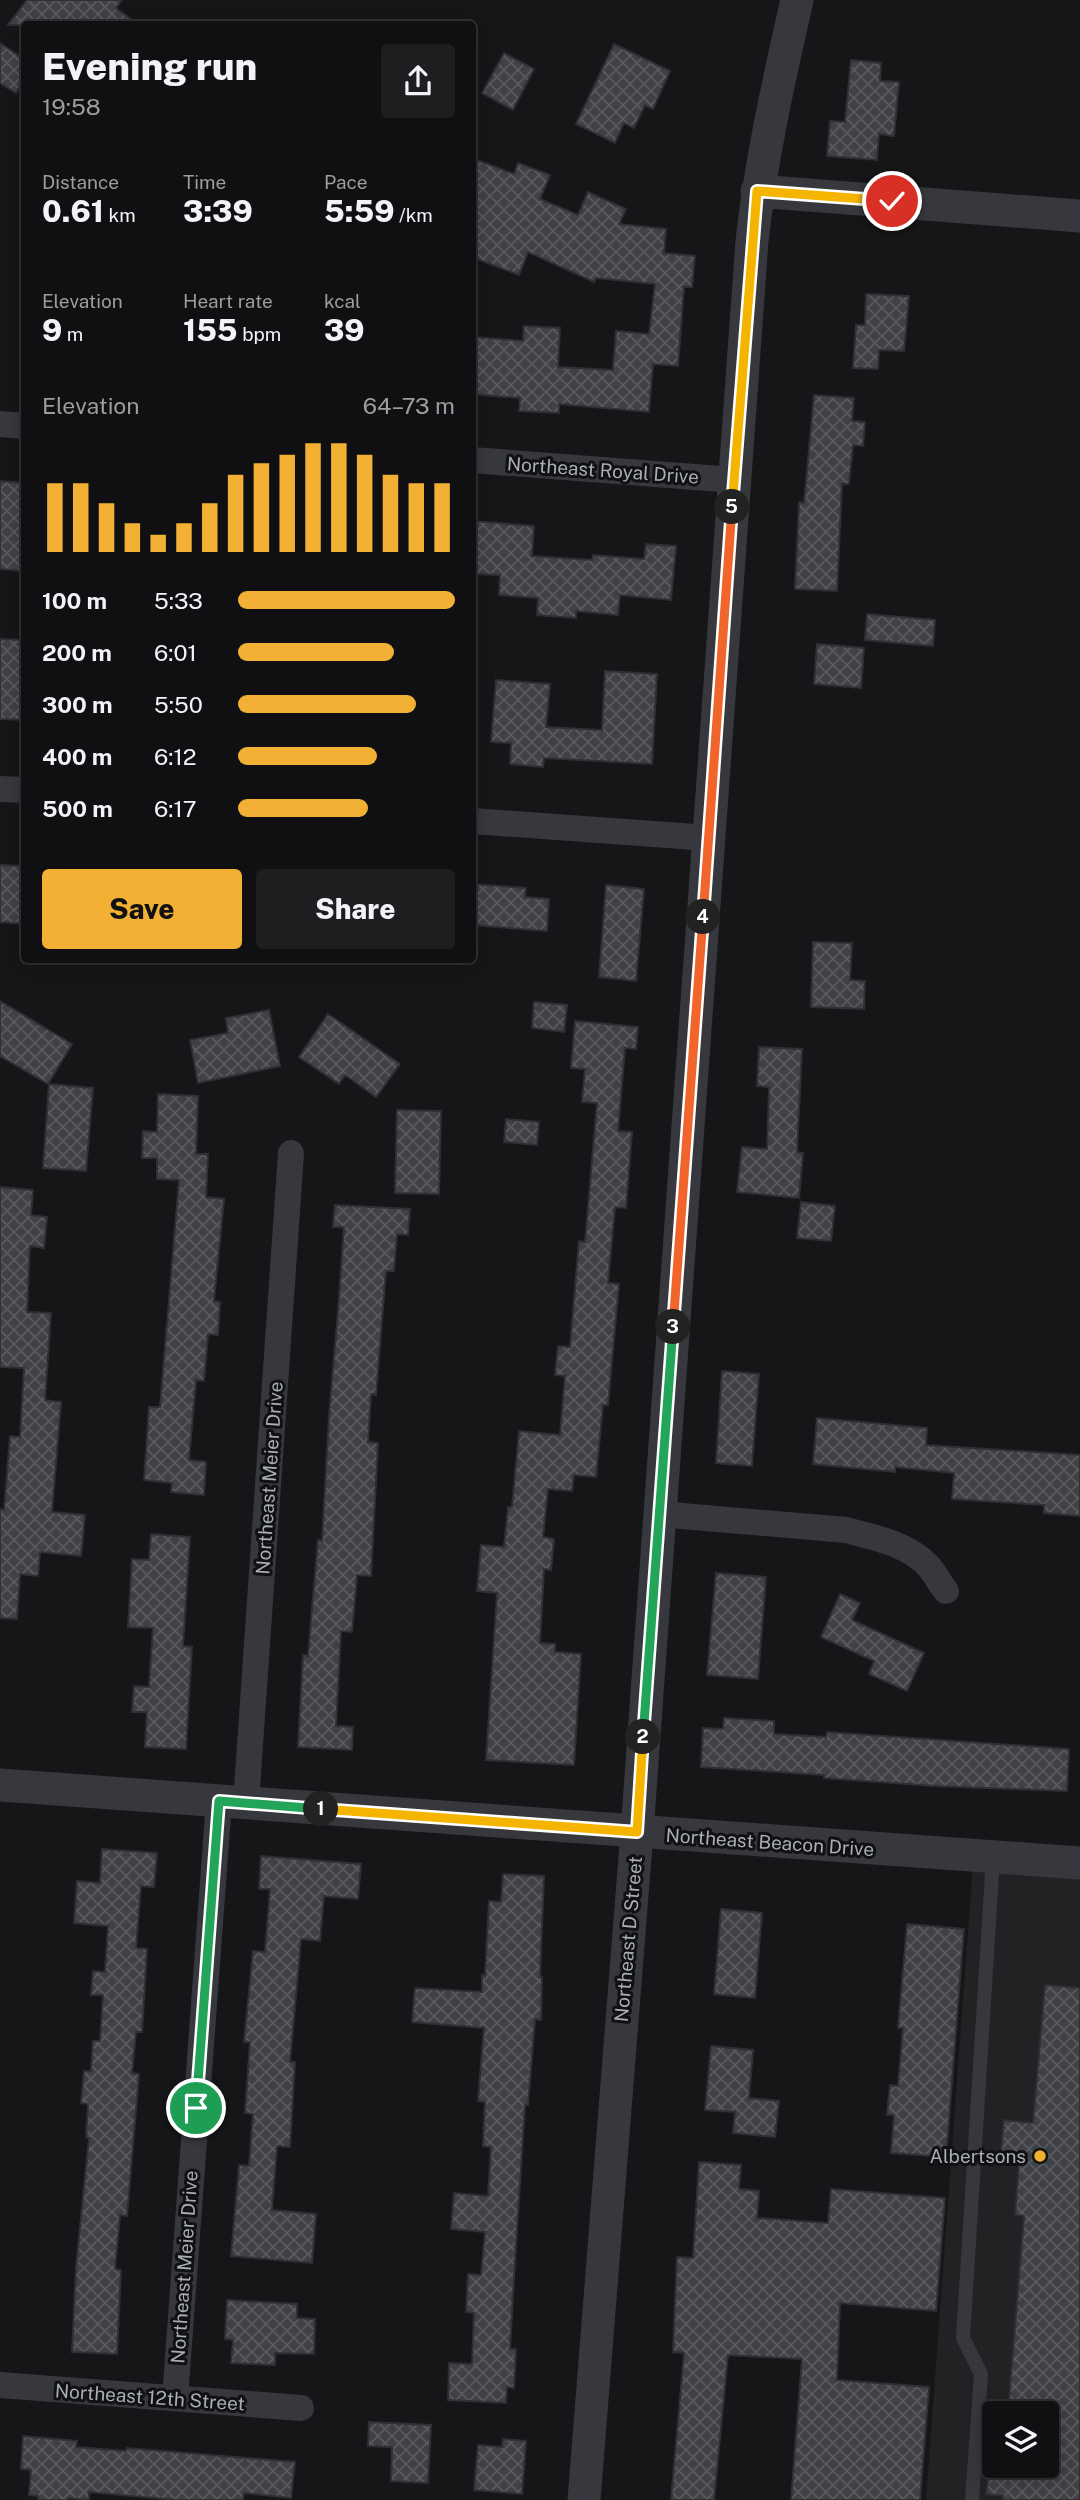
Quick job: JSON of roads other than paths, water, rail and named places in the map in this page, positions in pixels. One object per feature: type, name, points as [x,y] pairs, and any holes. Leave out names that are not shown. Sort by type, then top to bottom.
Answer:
[{"type":"street","name":"Northeast D Street","points":[[584,2500],[637,1832],[757,191],[797,0]]},
{"type":"street","points":[[757,191],[1080,216]]},
{"type":"street","points":[[0,424],[21,426]]},
{"type":"street","name":"Northeast Royal Drive","points":[[476,460],[734,480]]},
{"type":"street","points":[[0,789],[21,790]]},
{"type":"street","points":[[476,821],[709,838]]},
{"type":"street","name":"Northeast Meier Drive","points":[[175,2398],[291,1153]]},
{"type":"street","points":[[659,1514],[846,1530],[874,1536],[897,1546],[929,1566],[946,1591]]},
{"type":"street","name":"Northeast Beacon Drive","points":[[0,1785],[1080,1863]]},
{"type":"street","name":"Northeast 12th Street","points":[[0,2385],[301,2408]]},
{"type":"lane","points":[[971,2500],[981,2374],[963,2338],[993,1858]]},
{"type":"place","name":"Albertsons","points":[[1040,2156]]}]
